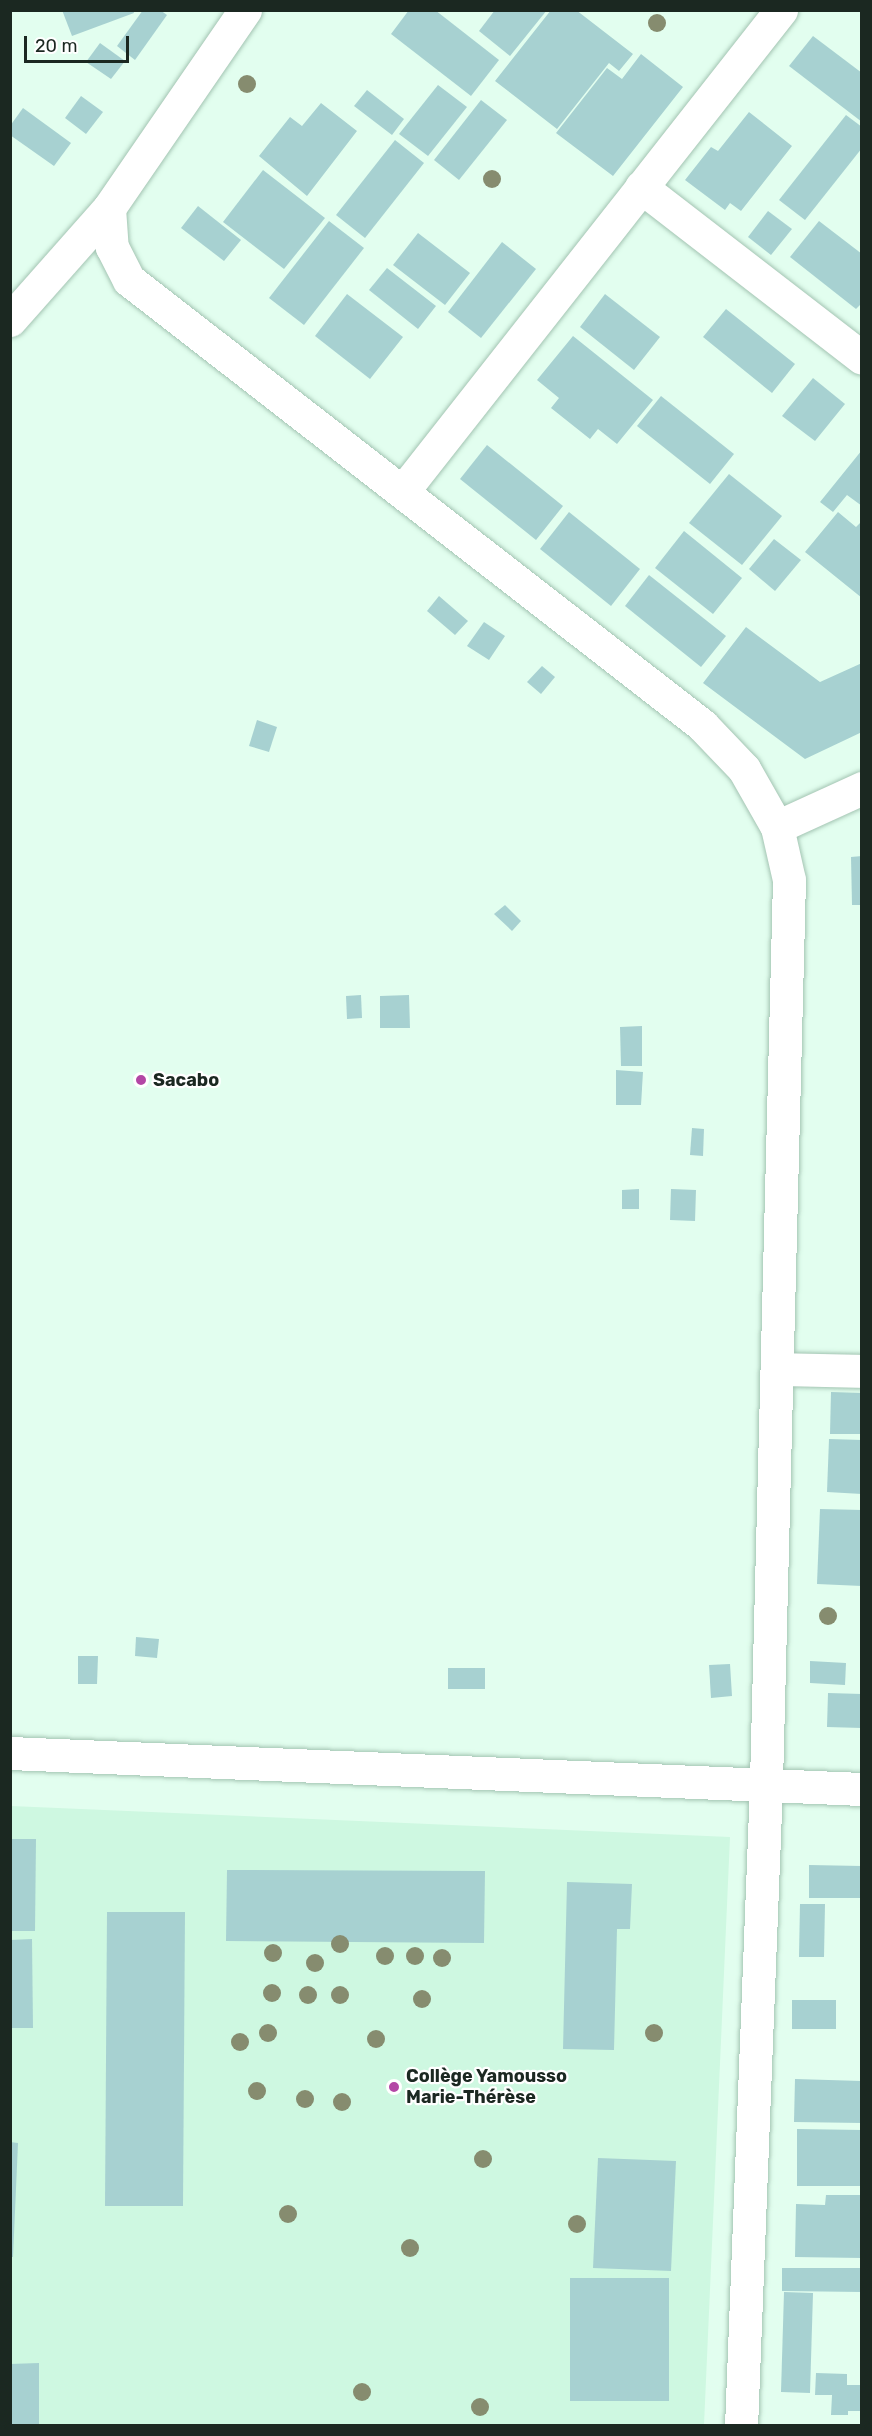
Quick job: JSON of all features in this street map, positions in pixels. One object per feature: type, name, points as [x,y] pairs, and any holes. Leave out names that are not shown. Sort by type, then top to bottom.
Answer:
[{"type":"street","points":[[10,320],[109,208],[245,10]]},
{"type":"street","points":[[403,491],[781,10]]},
{"type":"street","points":[[642,187],[861,358]]},
{"type":"street","points":[[109,208],[112,247],[129,280],[702,725],[744,769],[777,827],[789,880],[766,1785],[741,2426]]},
{"type":"street","points":[[777,827],[861,788]]},
{"type":"street","points":[[777,1369],[861,1371]]},
{"type":"street","points":[[10,1754],[861,1788]]},
{"type":"shaded area","points":[[11,1806],[730,1837],[704,2425],[11,2426]]},
{"type":"building","points":[[62,10],[133,10],[134,13],[72,36]]},
{"type":"building","points":[[143,10],[160,10],[167,15],[135,60],[117,46]]},
{"type":"building","points":[[409,10],[435,10],[499,60],[471,96],[391,34]]},
{"type":"building","points":[[495,10],[547,10],[510,56],[479,31]]},
{"type":"building","points":[[551,10],[576,10],[633,54],[619,71],[609,63],[557,129],[495,81]]},
{"type":"building","points":[[813,36],[862,73],[862,122],[789,66]]},
{"type":"building","points":[[100,43],[125,61],[111,79],[86,62]]},
{"type":"building","points":[[641,54],[683,87],[613,176],[556,133],[607,68],[622,79]]},
{"type":"building","points":[[438,85],[467,107],[428,156],[399,134]]},
{"type":"building","points":[[367,90],[404,119],[392,135],[354,106]]},
{"type":"building","points":[[81,96],[103,112],[86,134],[65,118]]},
{"type":"building","points":[[481,100],[507,120],[459,180],[434,160]]},
{"type":"building","points":[[321,103],[357,131],[307,196],[259,156],[290,117],[302,126]]},
{"type":"building","points":[[23,108],[71,143],[54,166],[10,135],[10,126]]},
{"type":"building","points":[[749,112],[792,146],[741,211],[730,203],[725,210],[685,180],[711,147],[718,151]]},
{"type":"building","points":[[846,115],[862,127],[862,148],[805,220],[779,200]]},
{"type":"building","points":[[395,140],[424,163],[365,238],[336,215]]},
{"type":"building","points":[[263,170],[325,218],[284,269],[223,222]]},
{"type":"building","points":[[198,206],[241,240],[224,261],[181,228]]},
{"type":"building","points":[[768,211],[792,229],[771,255],[748,237]]},
{"type":"building","points":[[329,221],[364,248],[304,325],[269,298]]},
{"type":"building","points":[[819,221],[862,254],[862,303],[856,309],[790,257]]},
{"type":"building","points":[[418,233],[470,273],[445,305],[393,265]]},
{"type":"building","points":[[502,242],[536,269],[481,338],[448,312]]},
{"type":"building","points":[[387,268],[436,306],[418,329],[369,290]]},
{"type":"building","points":[[347,294],[403,337],[370,379],[315,336]]},
{"type":"building","points":[[605,294],[660,337],[634,370],[580,327]]},
{"type":"building","points":[[726,309],[795,364],[772,393],[703,337]]},
{"type":"building","points":[[573,336],[653,400],[617,444],[598,429],[590,439],[551,408],[559,398],[537,380]]},
{"type":"building","points":[[813,378],[845,404],[815,441],[782,416]]},
{"type":"building","points":[[661,396],[734,454],[710,484],[637,426]]},
{"type":"building","points":[[487,445],[563,506],[536,540],[460,479]]},
{"type":"building","points":[[862,450],[862,506],[847,495],[833,512],[820,502]]},
{"type":"building","points":[[729,474],[782,516],[742,565],[689,523]]},
{"type":"building","points":[[569,512],[640,569],[611,606],[540,549]]},
{"type":"building","points":[[838,512],[856,527],[862,521],[862,598],[805,552]]},
{"type":"building","points":[[684,531],[742,578],[713,614],[655,568]]},
{"type":"building","points":[[774,539],[801,560],[775,591],[749,569]]},
{"type":"building","points":[[649,575],[726,636],[701,667],[625,606]]},
{"type":"building","points":[[439,596],[468,621],[455,635],[427,611]]},
{"type":"building","points":[[484,622],[505,636],[489,660],[467,646]]},
{"type":"building","points":[[746,627],[820,682],[862,663],[862,732],[805,759],[703,683]]},
{"type":"building","points":[[542,666],[555,677],[541,694],[527,682]]},
{"type":"building","points":[[257,720],[277,727],[269,752],[249,746]]},
{"type":"building","points":[[862,856],[862,905],[852,905],[851,857]]},
{"type":"building","points":[[505,905],[521,921],[512,931],[494,914]]},
{"type":"building","points":[[361,995],[362,1018],[347,1019],[346,996]]},
{"type":"building","points":[[409,995],[410,1028],[380,1028],[380,996]]},
{"type":"building","points":[[642,1026],[642,1066],[621,1066],[620,1027]]},
{"type":"building","points":[[616,1070],[643,1072],[641,1105],[616,1105]]},
{"type":"building","points":[[692,1128],[704,1129],[703,1156],[690,1155]]},
{"type":"building","points":[[639,1189],[639,1209],[622,1209],[622,1190]]},
{"type":"building","points":[[671,1189],[696,1190],[695,1221],[670,1220]]},
{"type":"building","points":[[831,1392],[862,1393],[862,1434],[830,1434]]},
{"type":"building","points":[[829,1439],[862,1440],[862,1494],[827,1492]]},
{"type":"building","points":[[820,1509],[862,1510],[862,1586],[817,1584]]},
{"type":"building","points":[[136,1637],[159,1639],[157,1658],[135,1656]]},
{"type":"building","points":[[78,1656],[98,1656],[97,1684],[78,1684]]},
{"type":"building","points":[[810,1661],[846,1663],[845,1685],[810,1683]]},
{"type":"building","points":[[730,1664],[732,1696],[711,1698],[709,1665]]},
{"type":"building","points":[[448,1668],[485,1668],[485,1689],[448,1689]]},
{"type":"building","points":[[828,1693],[862,1694],[862,1728],[827,1727]]},
{"type":"building","points":[[10,1839],[36,1839],[35,1931],[10,1931]]},
{"type":"building","points":[[809,1865],[862,1866],[862,1898],[809,1898]]},
{"type":"building","points":[[227,1870],[485,1871],[484,1943],[226,1941]]},
{"type":"building","points":[[567,1882],[632,1884],[630,1929],[617,1929],[614,2050],[563,2049]]},
{"type":"building","points":[[800,1904],[825,1904],[824,1957],[799,1957]]},
{"type":"building","points":[[107,1912],[185,1912],[183,2206],[105,2206]]},
{"type":"building","points":[[32,1939],[33,2028],[10,2028],[10,1940]]},
{"type":"building","points":[[792,2000],[836,2000],[836,2029],[792,2029]]},
{"type":"building","points":[[795,2079],[862,2081],[862,2123],[794,2122]]},
{"type":"building","points":[[797,2129],[862,2130],[862,2186],[797,2186]]},
{"type":"building","points":[[10,2142],[18,2143],[13,2257],[10,2257]]},
{"type":"building","points":[[598,2158],[676,2161],[671,2271],[593,2268]]},
{"type":"building","points":[[826,2195],[862,2195],[862,2258],[795,2257],[796,2204],[825,2205]]},
{"type":"building","points":[[782,2268],[862,2268],[862,2292],[782,2291]]},
{"type":"building","points":[[570,2278],[669,2278],[669,2401],[570,2401]]},
{"type":"building","points":[[784,2292],[813,2293],[810,2393],[781,2392]]},
{"type":"building","points":[[39,2363],[39,2426],[10,2426],[10,2364]]},
{"type":"building","points":[[816,2373],[847,2374],[847,2385],[862,2385],[862,2411],[848,2411],[848,2415],[831,2415],[832,2395],[815,2395]]},
{"type":"place","name":"Sacabo","points":[[141,1080]]},
{"type":"place","name":"Collège Yamousso Marie-Thérèse","points":[[394,2087]]}]
